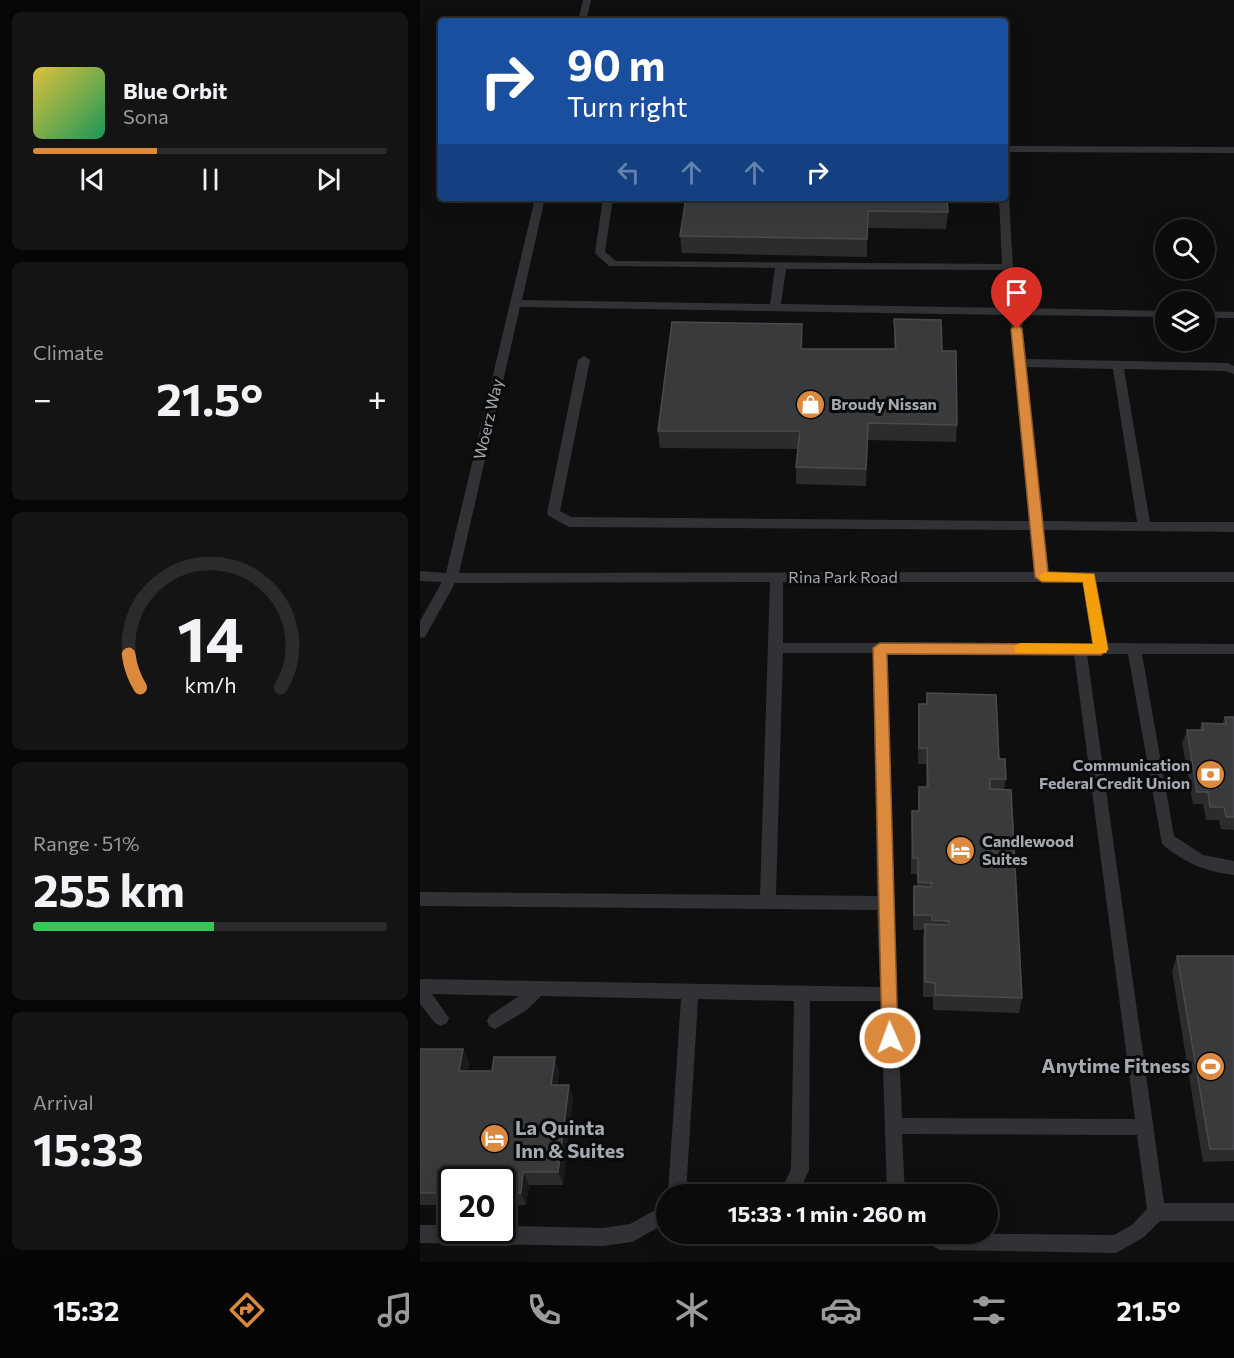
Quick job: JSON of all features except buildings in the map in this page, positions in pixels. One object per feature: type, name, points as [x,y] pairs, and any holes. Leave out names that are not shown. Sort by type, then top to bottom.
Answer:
[{"type":"lane","points":[[583,18],[587,0]]},
{"type":"lane","points":[[1008,149],[1234,150]]},
{"type":"lane","name":"Woerz Way","points":[[420,633],[451,578],[539,201]]},
{"type":"lane","points":[[608,201],[600,253],[613,264],[1008,267]]},
{"type":"lane","points":[[1004,201],[1008,267],[1015,312],[1042,577]]},
{"type":"lane","points":[[775,308],[781,265]]},
{"type":"lane","points":[[515,303],[1155,314]]},
{"type":"lane","points":[[1215,314],[1234,315]]},
{"type":"lane","points":[[584,360],[553,513],[568,522],[1234,527]]},
{"type":"lane","points":[[1020,363],[1227,367],[1234,370]]},
{"type":"lane","points":[[1118,365],[1144,526]]},
{"type":"lane","name":"Rina Park Road","points":[[420,576],[451,578],[1234,577]]},
{"type":"lane","points":[[1089,577],[1101,649]]},
{"type":"lane","points":[[768,903],[777,578]]},
{"type":"lane","points":[[776,648],[1234,650]]},
{"type":"lane","points":[[880,648],[885,903],[896,1184]]},
{"type":"lane","points":[[1080,649],[1156,1212]]},
{"type":"lane","points":[[1134,649],[1167,840],[1183,854],[1212,866],[1234,868]]},
{"type":"lane","points":[[420,899],[885,903]]},
{"type":"lane","points":[[420,986],[888,994]]},
{"type":"lane","points":[[495,1021],[521,1005],[538,988]]},
{"type":"lane","points":[[420,991],[441,1018]]},
{"type":"lane","points":[[678,1184],[690,991]]},
{"type":"lane","points":[[794,1184],[800,1170],[802,994]]},
{"type":"lane","points":[[893,1126],[1144,1127]]},
{"type":"lane","points":[[998,1242],[1116,1244],[1138,1232],[1156,1212],[1234,1212]]},
{"type":"lane","points":[[420,1234],[603,1237],[632,1233],[656,1219]]},
{"type":"slow traffic","points":[[1021,649],[1101,649],[1089,577],[1046,577]]},
{"type":"place","name":"Broudy Nissan","points":[[810,404]]},
{"type":"place","name":"Communication Federal Credit Union","points":[[1211,774]]},
{"type":"place","name":"Candlewood Suites","points":[[961,850]]},
{"type":"place","name":"Anytime Fitness","points":[[1211,1066]]},
{"type":"place","name":"La Quinta Inn & Suites","points":[[494,1139]]},
{"type":"route","points":[[890,1038],[880,648],[1101,649],[1089,577],[1042,577],[1017,329]]}]
